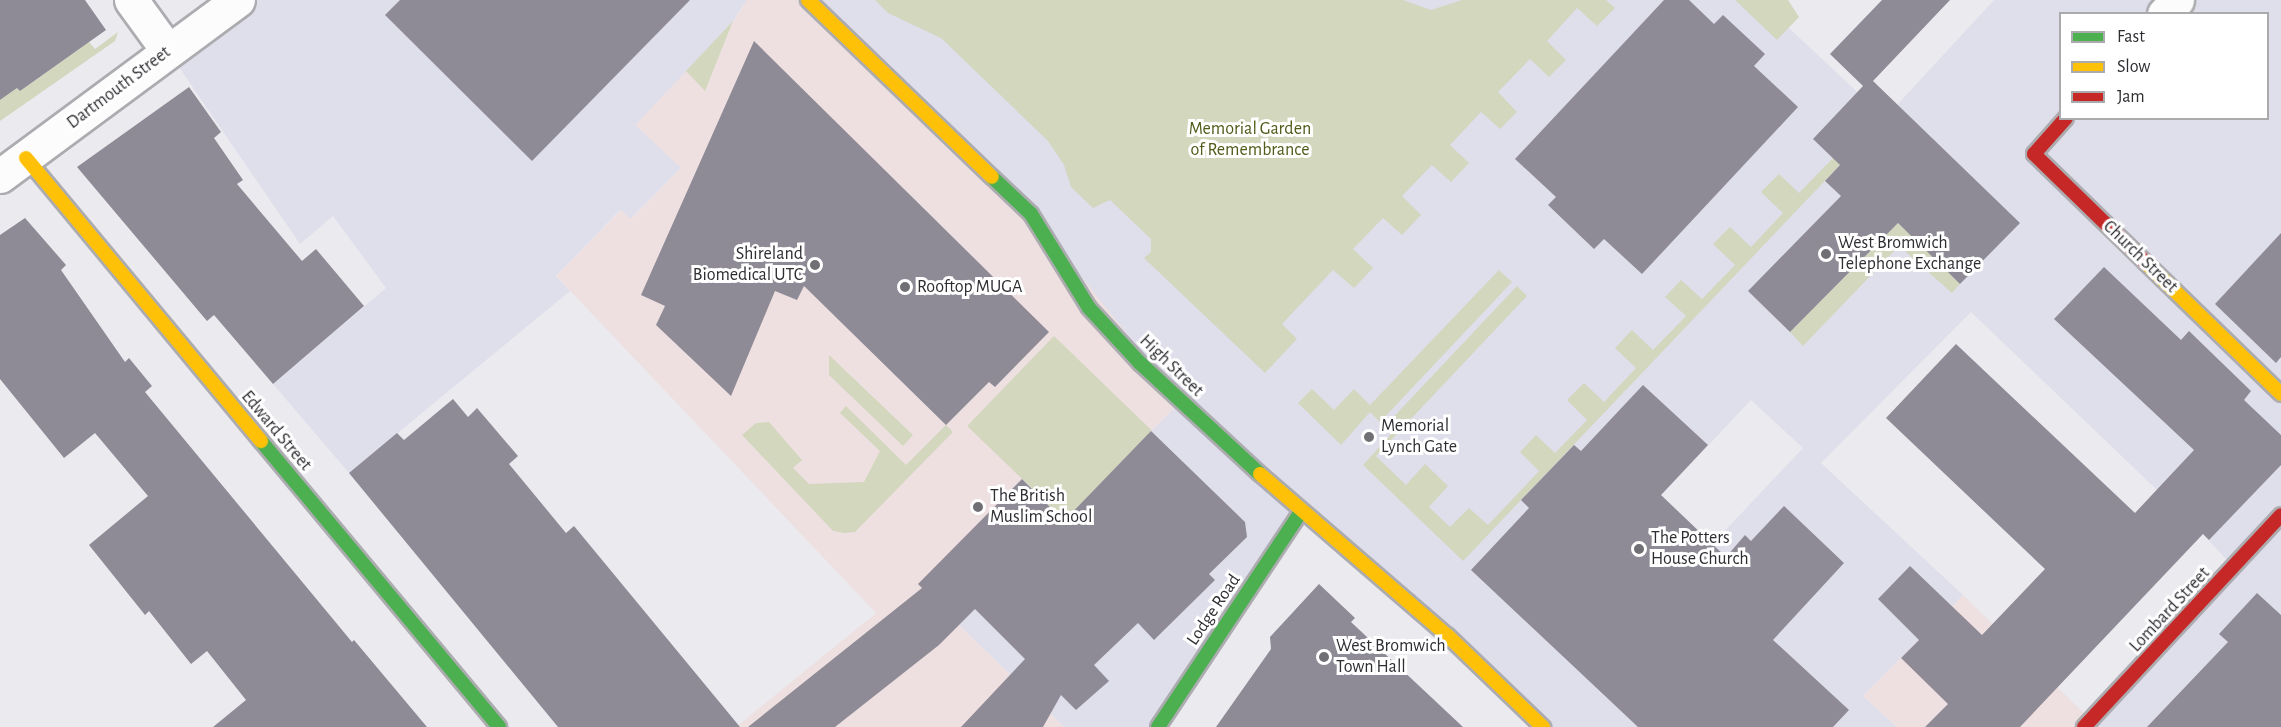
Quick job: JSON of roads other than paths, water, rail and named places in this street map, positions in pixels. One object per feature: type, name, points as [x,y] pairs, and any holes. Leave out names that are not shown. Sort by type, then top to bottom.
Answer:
[{"type":"street","points":[[132,0],[168,51]]},
{"type":"street","name":"Dartmouth Street","points":[[0,176],[238,0]]},
{"type":"street","name":"High Street","points":[[808,0],[1031,214],[1089,308],[1140,363],[1301,512],[1448,636],[1543,727]]},
{"type":"street","points":[[2166,12],[2177,0]]},
{"type":"street","name":"Church Street","points":[[2064,120],[2034,154],[2281,394]]},
{"type":"street","name":"Edward Street","points":[[26,158],[499,727]]},
{"type":"street","name":"Lodge Road","points":[[1158,727],[1301,512]]},
{"type":"street","name":"Lombard Street","points":[[2084,727],[2281,515]]},
{"type":"place","name":"West Bromwich Telephone Exchange","points":[[1826,254]]},
{"type":"place","name":"Shireland Biomedical UTC","points":[[815,265]]},
{"type":"place","name":"Rooftop MUGA","points":[[905,287]]},
{"type":"place","name":"Memorial Lynch Gate","points":[[1369,437]]},
{"type":"place","name":"The British Muslim School","points":[[978,507]]},
{"type":"place","name":"The Potters House Church","points":[[1639,549]]},
{"type":"place","name":"West Bromwich Town Hall","points":[[1324,657]]},
{"type":"park label","name":"Memorial Garden of Remembrance","points":[[1250,140]]}]
